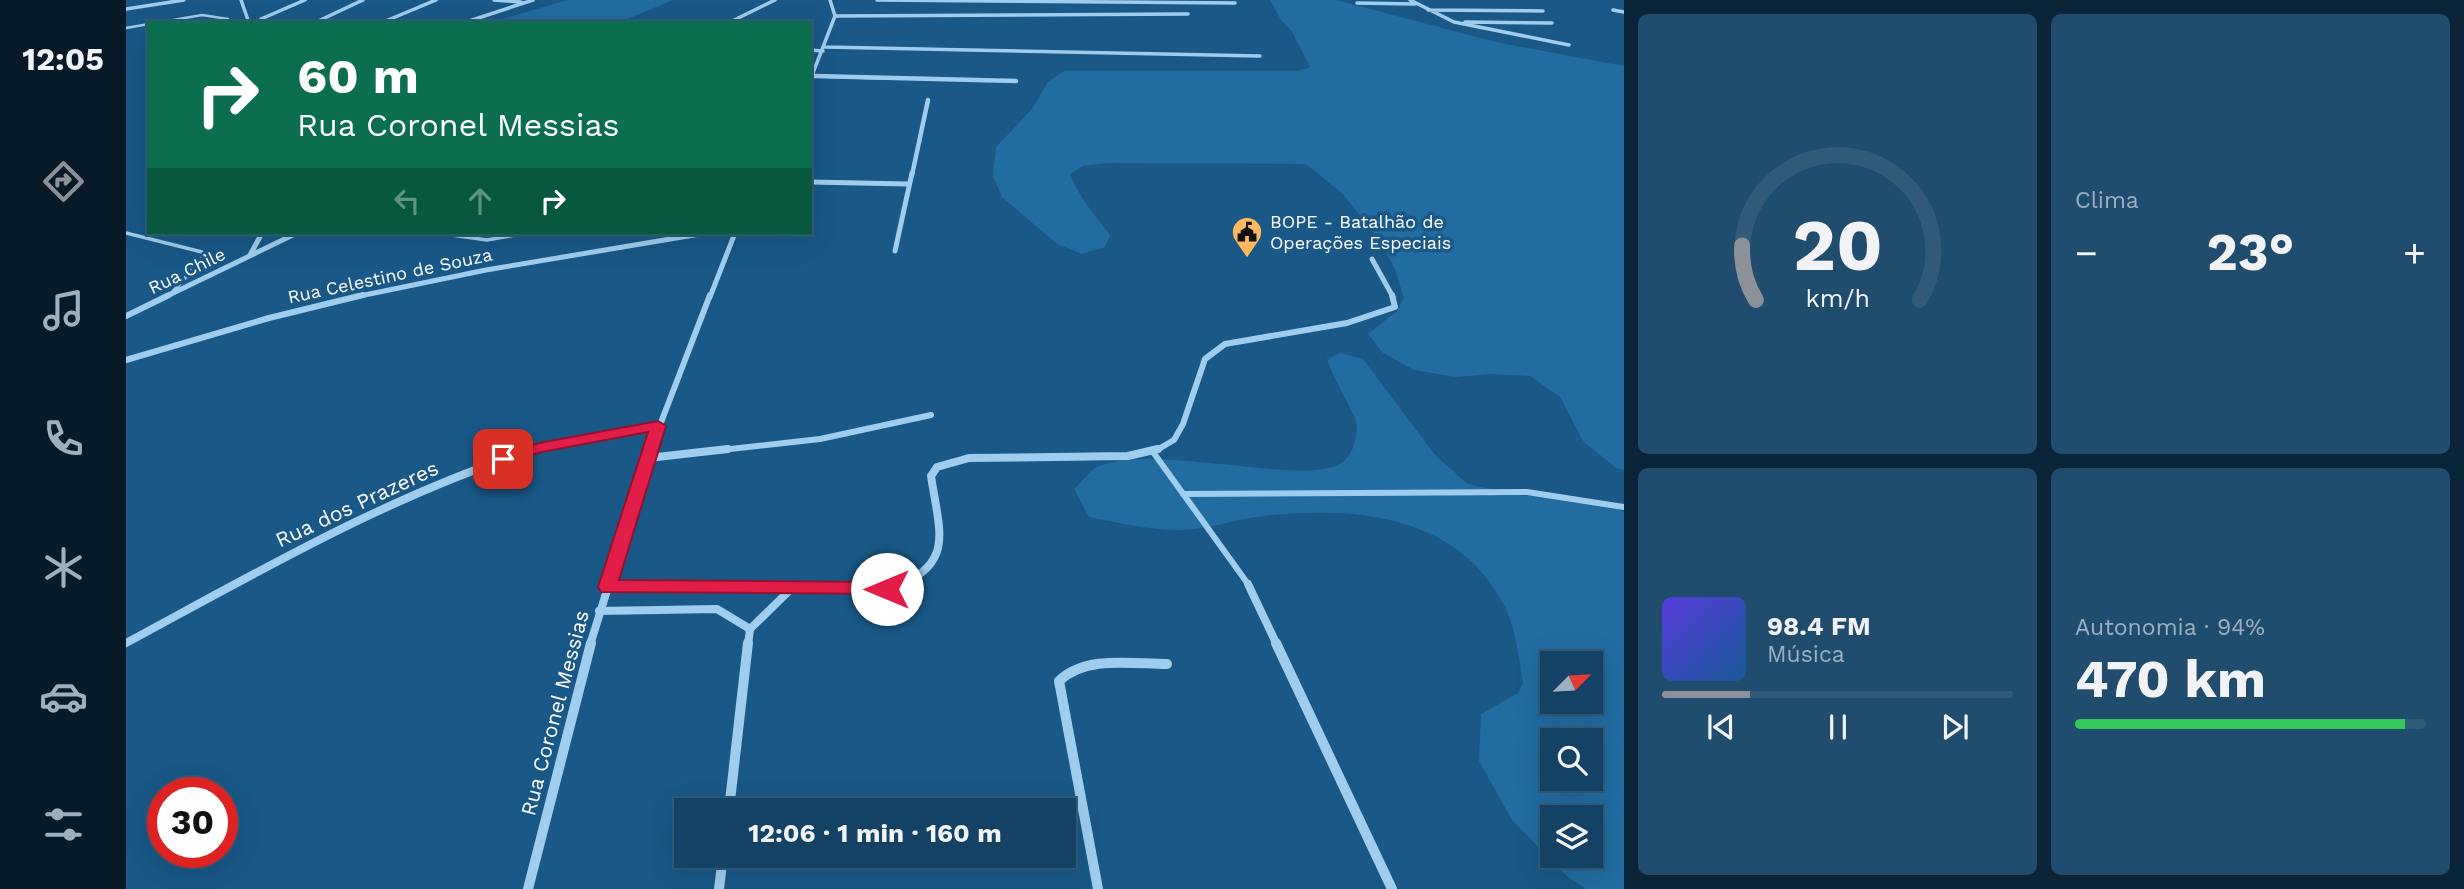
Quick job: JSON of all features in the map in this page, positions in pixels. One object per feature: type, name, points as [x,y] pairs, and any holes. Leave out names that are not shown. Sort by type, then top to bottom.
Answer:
[{"type":"street","points":[[126,9],[183,0]]},
{"type":"street","points":[[241,0],[248,21]]},
{"type":"street","points":[[261,19],[305,0]]},
{"type":"street","points":[[318,21],[363,0]]},
{"type":"street","points":[[386,21],[436,0]]},
{"type":"street","points":[[494,0],[527,2]]},
{"type":"street","points":[[469,21],[533,0]]},
{"type":"street","points":[[733,21],[775,0]]},
{"type":"street","points":[[812,77],[835,16],[830,0]]},
{"type":"street","points":[[877,0],[1236,3]]},
{"type":"street","points":[[1410,0],[1454,22],[1569,45]]},
{"type":"street","points":[[1357,3],[1417,4]]},
{"type":"street","points":[[1427,10],[1543,11]]},
{"type":"street","points":[[1613,10],[1624,12]]},
{"type":"street","points":[[835,16],[1188,14]]},
{"type":"street","points":[[1454,22],[1552,23]]},
{"type":"street","points":[[812,50],[1260,56]]},
{"type":"street","points":[[812,79],[1016,81]]},
{"type":"street","points":[[895,251],[928,100]]},
{"type":"street","points":[[812,182],[908,184]]},
{"type":"street","points":[[250,256],[261,235]]},
{"type":"street","name":"Rua Chile","points":[[126,316],[293,235]]},
{"type":"street","name":"Rua Celestino de Souza","points":[[126,360],[266,317],[400,284],[694,235]]},
{"type":"street","name":"Rua Coronel Messias","points":[[528,889],[599,611],[658,426],[734,235]]},
{"type":"street","points":[[607,587],[887,589],[909,584],[926,574],[937,560],[939,544],[932,476],[937,467],[951,461],[1128,456],[1153,452],[1174,440],[1183,424],[1205,359],[1225,344],[1347,323],[1395,307],[1392,292],[1372,260]]},
{"type":"street","points":[[648,458],[820,439],[931,415]]},
{"type":"street","name":"Rua dos Prazeres","points":[[126,643],[292,553],[485,465],[539,447],[658,426]]},
{"type":"street","points":[[1248,584],[1392,889]]},
{"type":"street","points":[[730,798],[750,629],[792,588]]},
{"type":"street","points":[[599,611],[717,609],[750,629]]},
{"type":"street","points":[[1098,889],[1059,681],[1065,673],[1079,666],[1167,664]]},
{"type":"street","points":[[719,889],[722,868]]},
{"type":"lane","points":[[169,21],[209,15],[221,16],[228,21]]},
{"type":"lane","points":[[126,28],[147,24]]},
{"type":"lane","points":[[126,233],[202,252],[204,256],[170,295]]},
{"type":"lane","points":[[451,235],[487,240],[516,235]]},
{"type":"lane","points":[[1153,452],[1248,584]]},
{"type":"lane","points":[[1183,494],[1527,492],[1624,507]]},
{"type":"shaded area","points":[[568,0],[673,0],[623,21],[495,21]]},
{"type":"shaded area","points":[[1270,0],[1336,0],[1496,42],[1624,66],[1624,470],[1616,468],[1583,441],[1560,397],[1530,376],[1492,374],[1456,377],[1414,370],[1383,353],[1368,334],[1397,311],[1404,298],[1395,269],[1380,242],[1343,194],[1306,164],[1106,163],[1083,166],[1070,174],[1083,199],[1110,235],[1105,247],[1082,254],[1057,244],[1002,197],[993,176],[996,147],[1032,109],[1048,82],[1064,71],[1298,71],[1310,67],[1291,30],[1281,20]]},
{"type":"shaded area","points":[[1340,353],[1363,359],[1436,456],[1468,484],[1518,495],[1564,498],[1614,507],[1624,512],[1624,889],[1586,889],[1559,868],[1603,868],[1603,805],[1540,805],[1540,849],[1512,820],[1479,761],[1481,714],[1518,693],[1523,684],[1514,635],[1505,607],[1485,576],[1460,552],[1432,535],[1401,523],[1368,516],[1333,513],[1252,517],[1179,530],[1145,527],[1089,517],[1074,489],[1097,467],[1123,460],[1192,461],[1300,471],[1326,469],[1344,461],[1350,454],[1357,427],[1327,359]]},
{"type":"place","name":"BOPE - Batalhão de Operações Especiais","points":[[1247,259]]},
{"type":"route","points":[[503,459],[539,447],[658,426],[607,587],[887,589]]}]
